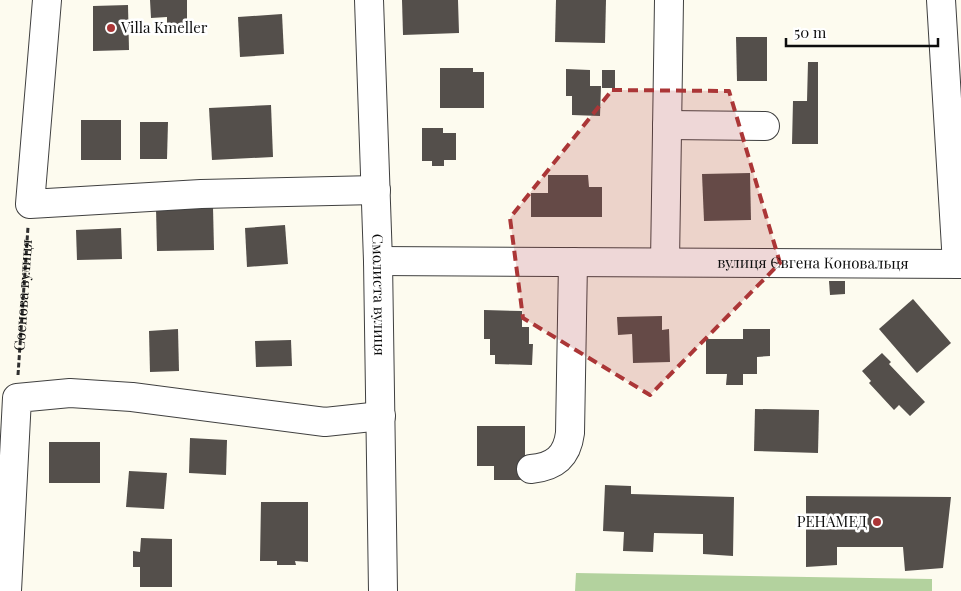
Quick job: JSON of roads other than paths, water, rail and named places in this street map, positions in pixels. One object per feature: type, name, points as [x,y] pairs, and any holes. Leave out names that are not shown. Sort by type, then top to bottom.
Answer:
[{"type":"street","points":[[47,0],[30,204],[201,194],[376,190]]},
{"type":"street","name":"Смолиста вулиця","points":[[369,0],[378,261],[383,591]]},
{"type":"street","points":[[665,262],[668,0]]},
{"type":"street","points":[[940,0],[959,264]]},
{"type":"street","points":[[667,125],[765,126]]},
{"type":"street","name":"вулиця Євгена Коновальця","points":[[378,261],[959,264]]},
{"type":"street","points":[[531,469],[552,465],[565,451],[569,442],[573,262]]},
{"type":"street","points":[[7,591],[17,398],[70,393],[132,397],[325,422],[381,416]]},
{"type":"place","name":"Villa Kmeller","points":[[111,28]]},
{"type":"place","name":"РЕНАМЕД","points":[[877,522]]}]
